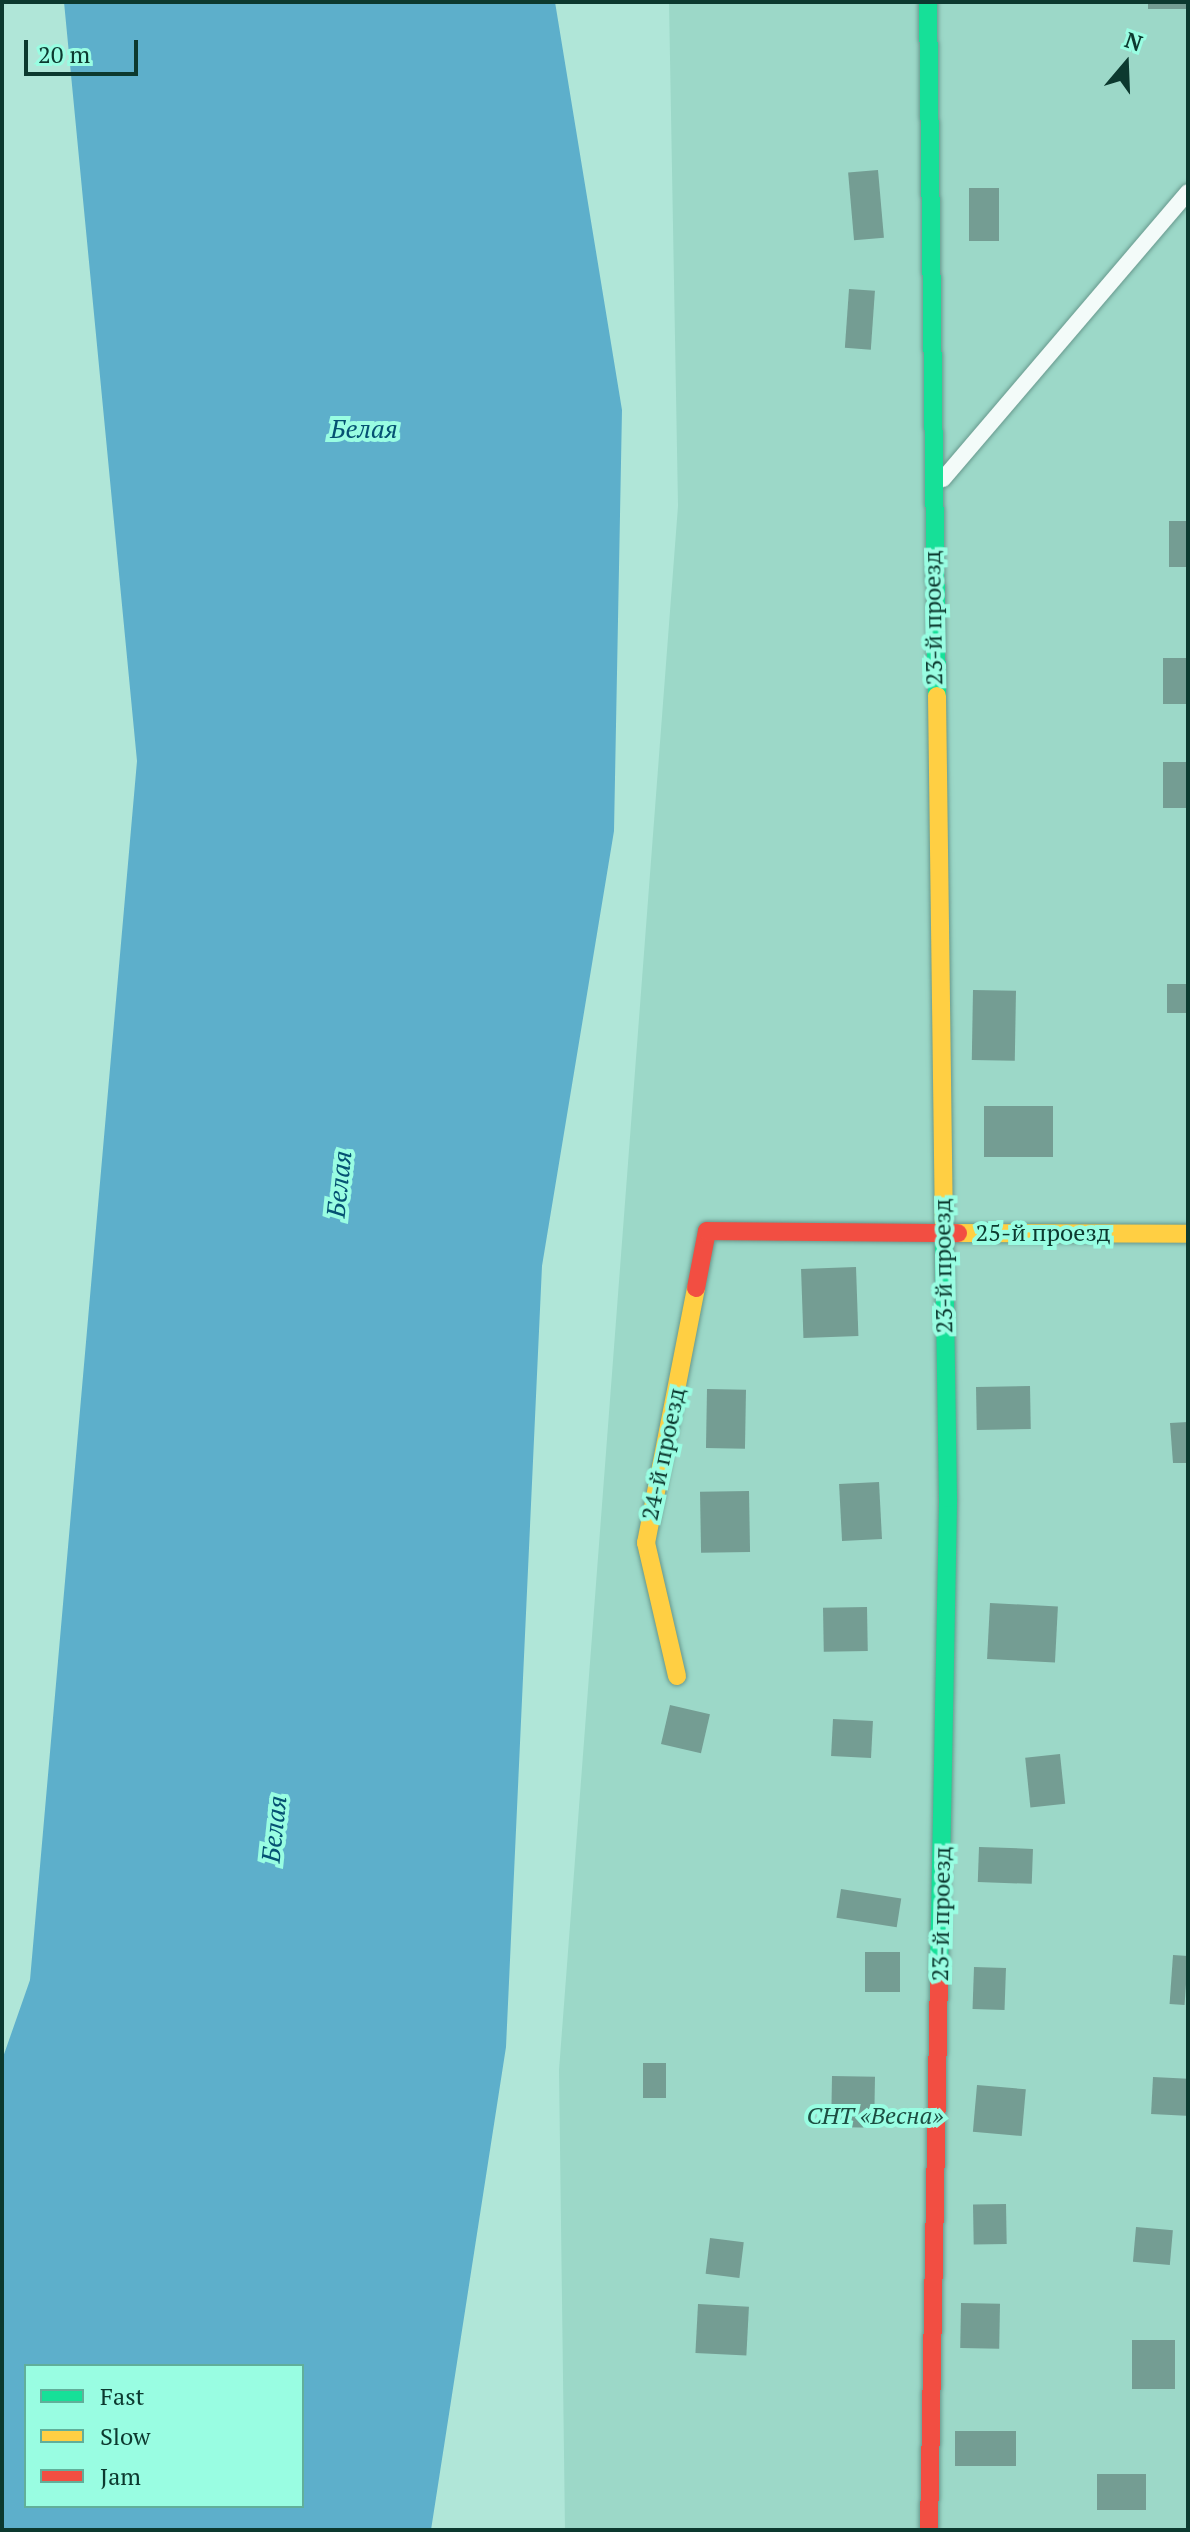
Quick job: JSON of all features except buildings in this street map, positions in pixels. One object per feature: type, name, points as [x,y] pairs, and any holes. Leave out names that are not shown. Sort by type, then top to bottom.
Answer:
[{"type":"street","name":"23-й проезд","points":[[928,2],[932,492],[948,1498],[929,2530]]},
{"type":"street","name":"25-й проезд","points":[[707,1231],[1188,1234]]},
{"type":"street","name":"24-й проезд","points":[[677,1676],[646,1543],[707,1231]]},
{"type":"lane","points":[[932,492],[1188,192]]},
{"type":"green space","name":"СНТ «Весна»","points":[[669,2],[1188,2],[1188,2530],[565,2530],[559,2070],[678,506]]},
{"type":"water","name":"Белая","points":[[64,2],[555,2],[622,410],[614,831],[542,1266],[506,2047],[431,2530],[2,2530],[2,2060],[30,1980],[137,761]]},
{"type":"traffic: fast","points":[[928,2],[937,696]]},
{"type":"traffic: fast","points":[[939,1972],[948,1498],[944,1234]]},
{"type":"traffic: slow","points":[[937,696],[944,1234]]},
{"type":"traffic: slow","points":[[958,1233],[1188,1234]]},
{"type":"traffic: slow","points":[[677,1676],[646,1543],[696,1288]]},
{"type":"traffic: jam","points":[[696,1288],[707,1231],[958,1233]]},
{"type":"traffic: jam","points":[[929,2530],[939,1972]]}]
